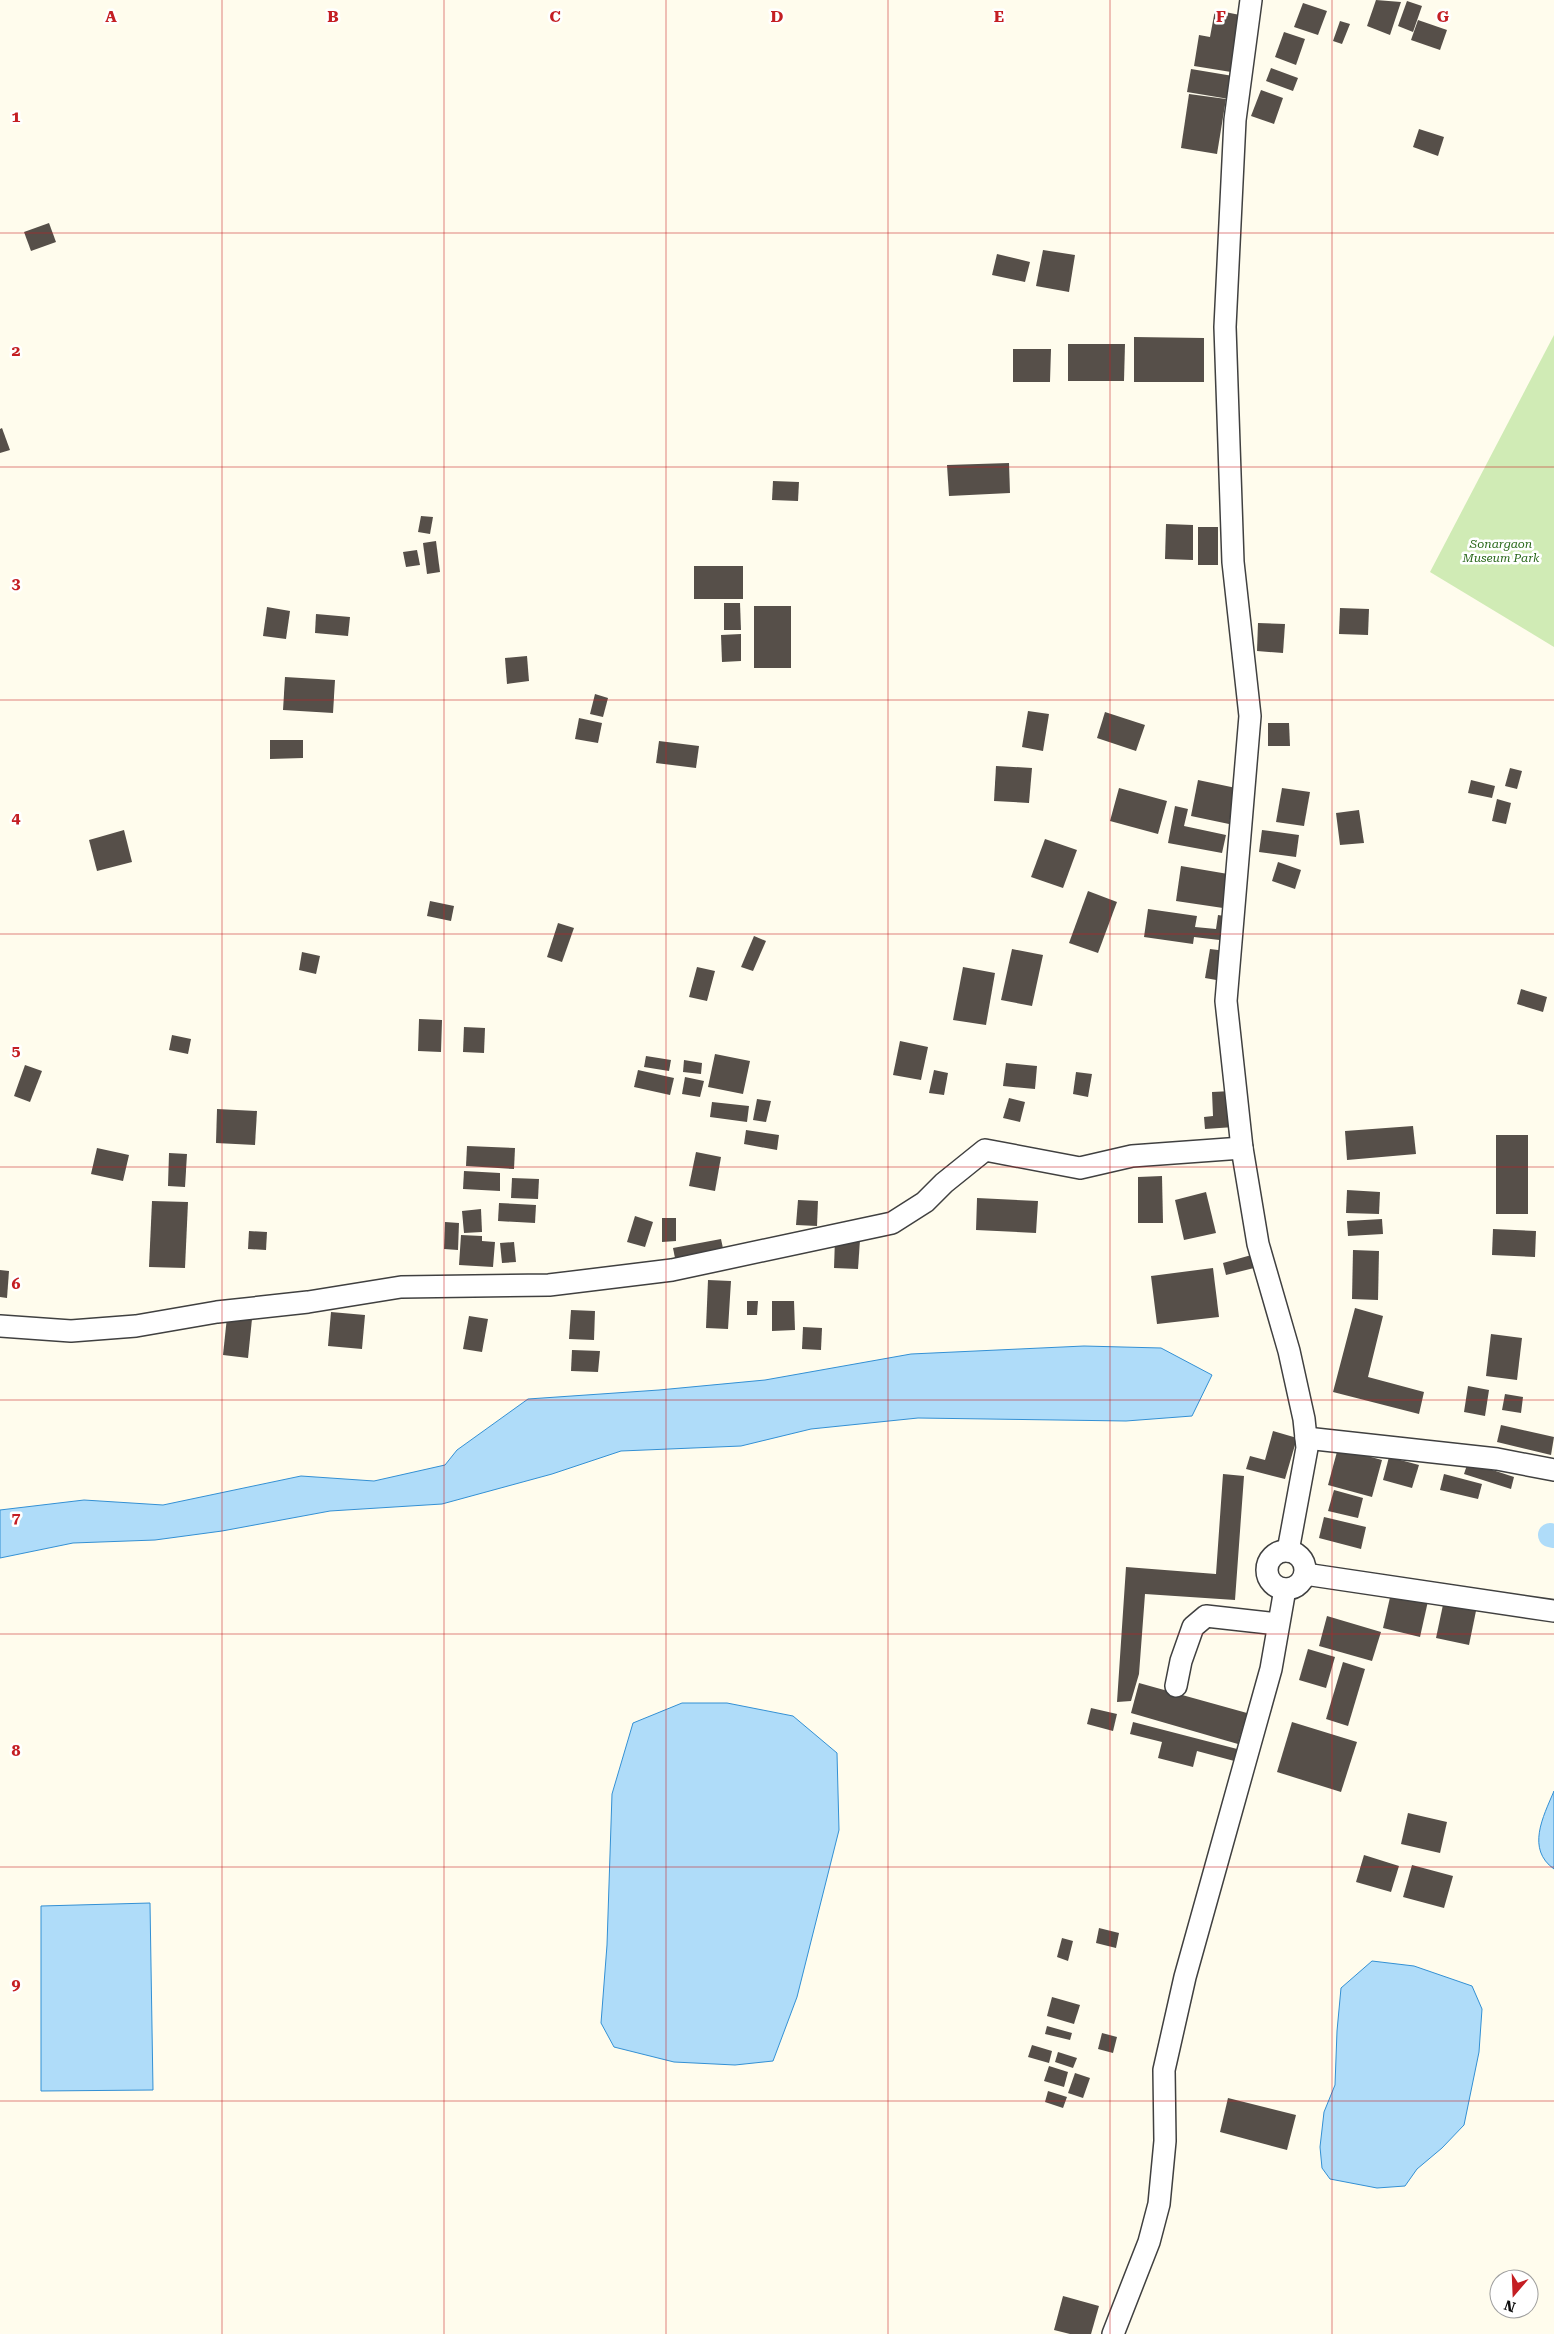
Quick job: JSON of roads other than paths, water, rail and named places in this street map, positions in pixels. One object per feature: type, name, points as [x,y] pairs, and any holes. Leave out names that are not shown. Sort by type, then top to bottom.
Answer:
[{"type":"street","points":[[1251,0],[1235,120],[1225,327],[1233,562],[1250,716],[1226,1000],[1242,1148],[1258,1244],[1289,1351],[1304,1419],[1307,1448],[1288,1551]]},
{"type":"street","points":[[0,1326],[71,1331],[136,1326],[217,1312],[308,1302],[401,1287],[549,1285],[672,1270],[892,1223],[925,1202],[944,1183],[985,1150],[1080,1168],[1132,1156],[1242,1148]]},
{"type":"street","points":[[1306,1438],[1496,1459],[1554,1470]]},
{"type":"street","points":[[1288,1551],[1299,1555],[1303,1560],[1305,1574],[1298,1585],[1285,1589],[1273,1584],[1268,1579],[1266,1566],[1274,1554],[1288,1551]]},
{"type":"street","points":[[1305,1574],[1554,1611]]},
{"type":"street","points":[[1113,2334],[1149,2242],[1159,2204],[1164,2141],[1164,2070],[1185,1978],[1272,1670],[1285,1589]]},
{"type":"street","points":[[1176,1686],[1181,1661],[1193,1627],[1206,1616],[1278,1624]]},
{"type":"water","points":[[1084,1346],[1161,1348],[1212,1375],[1192,1416],[1126,1421],[918,1418],[811,1429],[741,1446],[621,1451],[552,1474],[442,1504],[330,1511],[222,1531],[155,1540],[73,1543],[0,1558],[0,1510],[84,1500],[163,1505],[301,1476],[374,1481],[445,1465],[457,1450],[528,1399],[765,1380],[911,1354]]},
{"type":"water","points":[[682,1703],[727,1703],[793,1716],[837,1753],[839,1830],[797,1997],[773,2061],[735,2065],[674,2062],[614,2047],[601,2023],[607,1945],[612,1794],[633,1723]]},
{"type":"water","points":[[1554,1791],[1554,1869],[1541,1852],[1539,1832],[1545,1811]]},
{"type":"water","points":[[150,1903],[153,2090],[41,2091],[41,1906]]},
{"type":"water","points":[[1372,1961],[1414,1966],[1472,1986],[1482,2009],[1479,2052],[1464,2125],[1442,2148],[1417,2169],[1405,2186],[1377,2188],[1330,2179],[1322,2168],[1320,2147],[1324,2112],[1335,2085],[1341,1988]]},
{"type":"waterway","points":[[1550,1535],[1554,1536]]},
{"type":"park label","name":"Sonargaon Museum Park","points":[[1501,551]]}]
